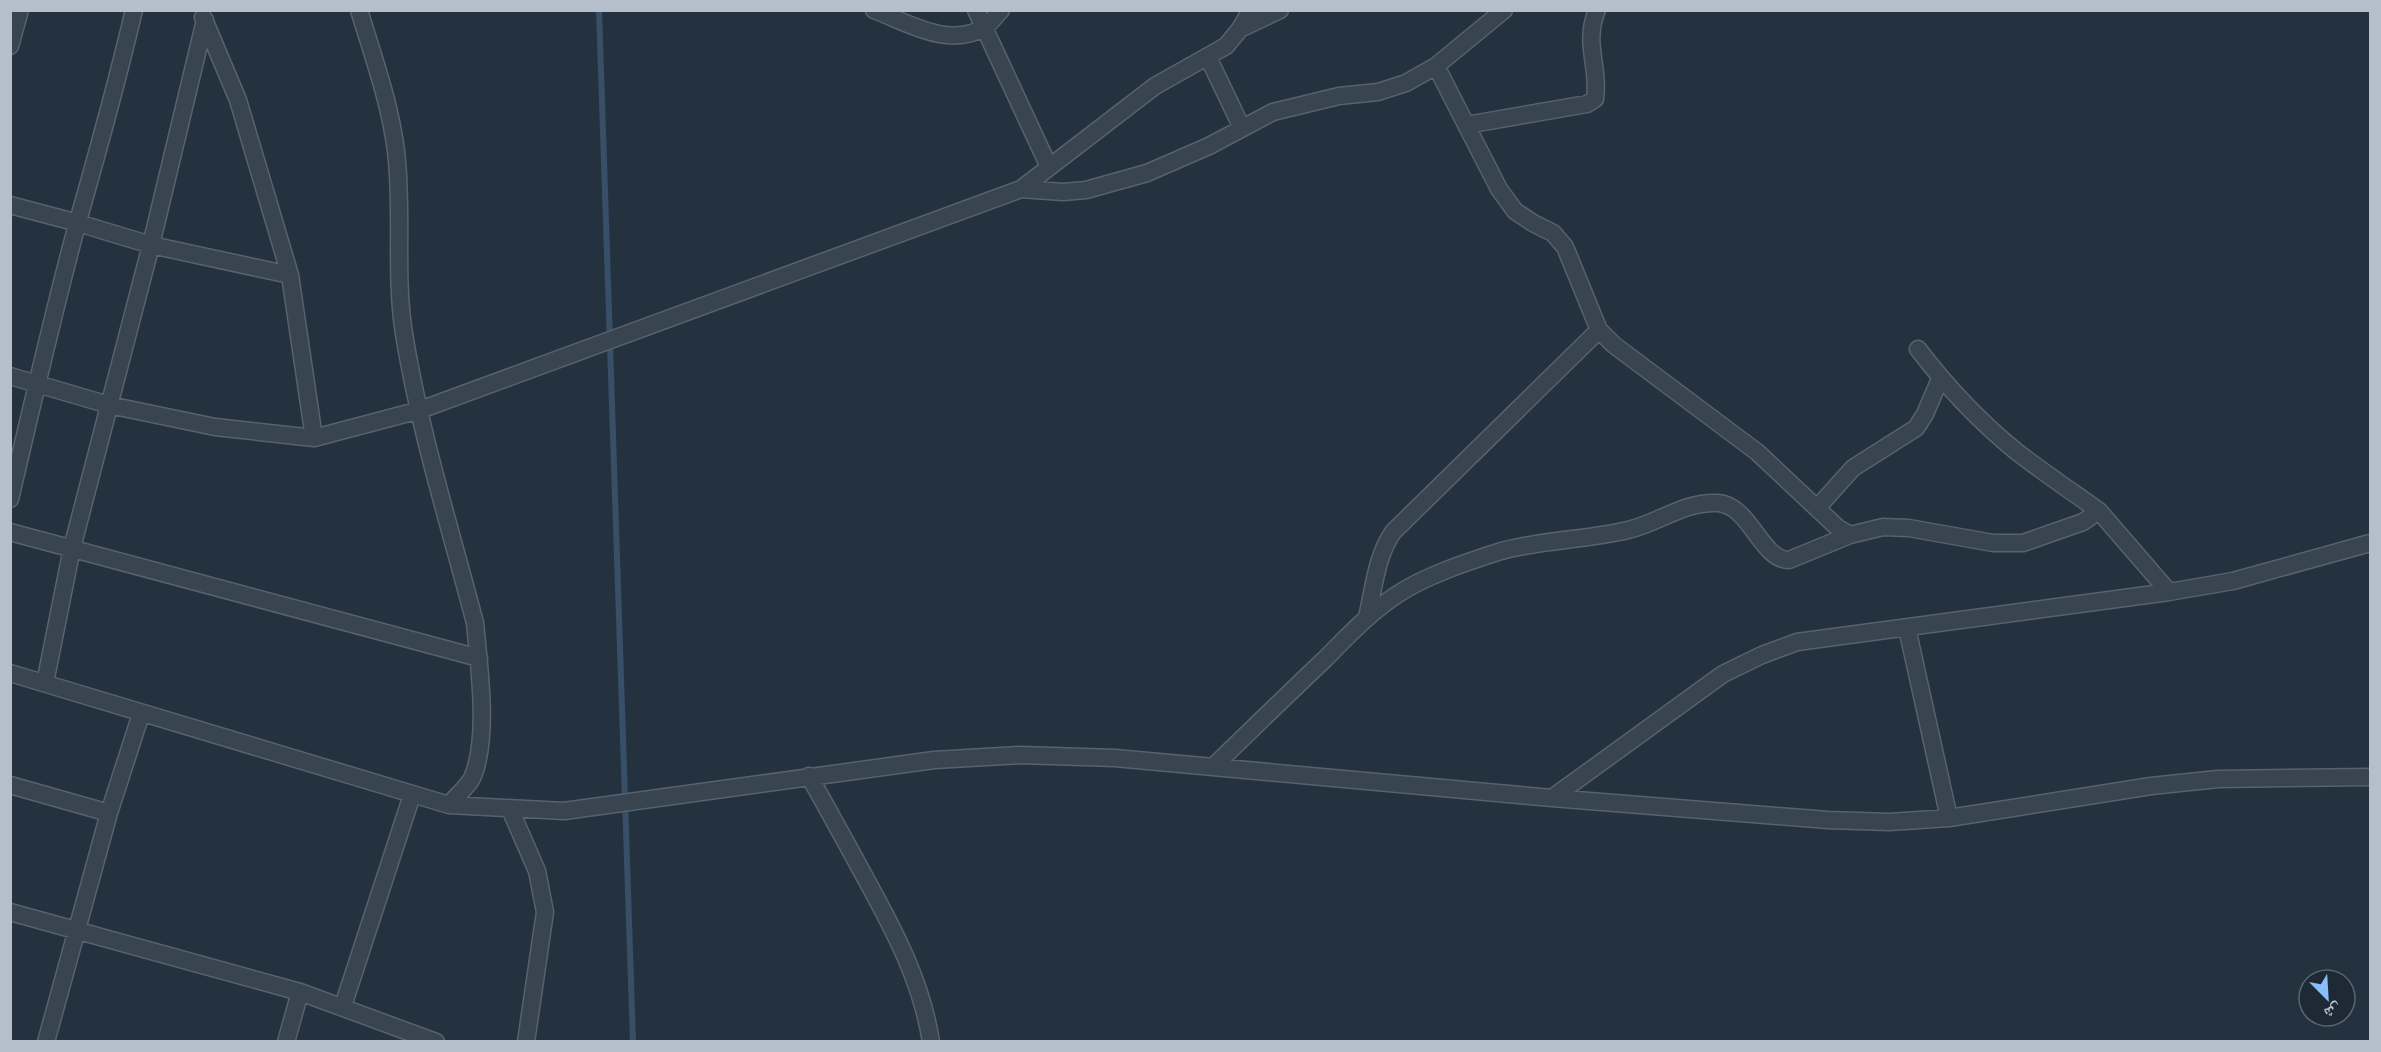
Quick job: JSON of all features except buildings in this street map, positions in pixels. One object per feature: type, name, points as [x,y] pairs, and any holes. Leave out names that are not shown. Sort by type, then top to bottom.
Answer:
[{"type":"street","points":[[10,46],[20,10]]},
{"type":"street","points":[[10,499],[37,383],[78,222],[115,94],[134,10]]},
{"type":"street","points":[[359,10],[387,105],[396,151],[399,293],[404,329],[420,410],[475,623],[479,658],[480,748],[473,779],[449,805]]},
{"type":"street","points":[[874,10],[941,36],[959,35],[984,27],[1001,10]]},
{"type":"street","points":[[976,10],[1049,167]]},
{"type":"street","points":[[10,376],[109,405],[215,427],[314,438],[420,410],[1021,189],[1155,86],[1226,46],[1240,29],[1251,10]]},
{"type":"street","points":[[1240,29],[1280,10]]},
{"type":"street","points":[[1021,189],[1063,192],[1086,190],[1147,173],[1209,146],[1273,112],[1309,102],[1378,92],[1397,86],[1436,66],[1504,10]]},
{"type":"street","points":[[1466,125],[1587,104],[1594,99],[1596,89],[1590,36],[1591,25],[1597,10]]},
{"type":"street","points":[[203,15],[238,100],[290,275],[314,438]]},
{"type":"street","points":[[45,683],[72,548],[151,245],[203,15]]},
{"type":"street","points":[[1208,57],[1242,128]]},
{"type":"street","points":[[1436,66],[1499,189],[1515,211],[1553,233],[1564,247],[1599,330],[1614,345],[1757,452],[1838,528],[1850,535]]},
{"type":"street","points":[[10,205],[78,222],[151,245],[290,275]]},
{"type":"street","points":[[1367,618],[1379,560],[1384,545],[1393,531],[1599,330]]},
{"type":"street","points":[[1918,349],[1940,378],[1991,429],[2017,452],[2098,511],[2169,592]]},
{"type":"street","points":[[1817,508],[1858,464],[1916,428],[1925,414],[1940,378]]},
{"type":"street","points":[[1213,767],[1367,618],[1399,593],[1462,565],[1501,551],[1628,530],[1652,523],[1690,505],[1720,503],[1741,514],[1774,555],[1782,560],[1789,560],[1850,535],[1883,527],[1909,528],[1993,543],[2023,543],[2083,522],[2098,511]]},
{"type":"street","points":[[10,532],[479,658]]},
{"type":"street","points":[[1552,798],[1723,674],[1762,655],[1797,642],[2169,592],[2233,581],[2370,543]]},
{"type":"street","points":[[1907,628],[1949,818]]},
{"type":"street","points":[[10,673],[412,795],[449,805],[510,809],[564,811],[934,760],[1020,755],[1115,758],[1552,798],[1828,820],[1889,822],[1949,818],[2151,786],[2218,779],[2370,777]]},
{"type":"street","points":[[46,1041],[109,813],[141,714]]},
{"type":"street","points":[[809,776],[894,931],[913,974],[927,1018],[931,1041]]},
{"type":"street","points":[[10,785],[109,813]]},
{"type":"street","points":[[343,1006],[412,795]]},
{"type":"street","points":[[510,809],[537,871],[545,912],[525,1041]]},
{"type":"street","points":[[10,912],[300,992],[343,1006],[394,1034],[436,1041]]},
{"type":"street","points":[[286,1041],[300,992]]},
{"type":"waterway","points":[[599,10],[633,1042]]}]
